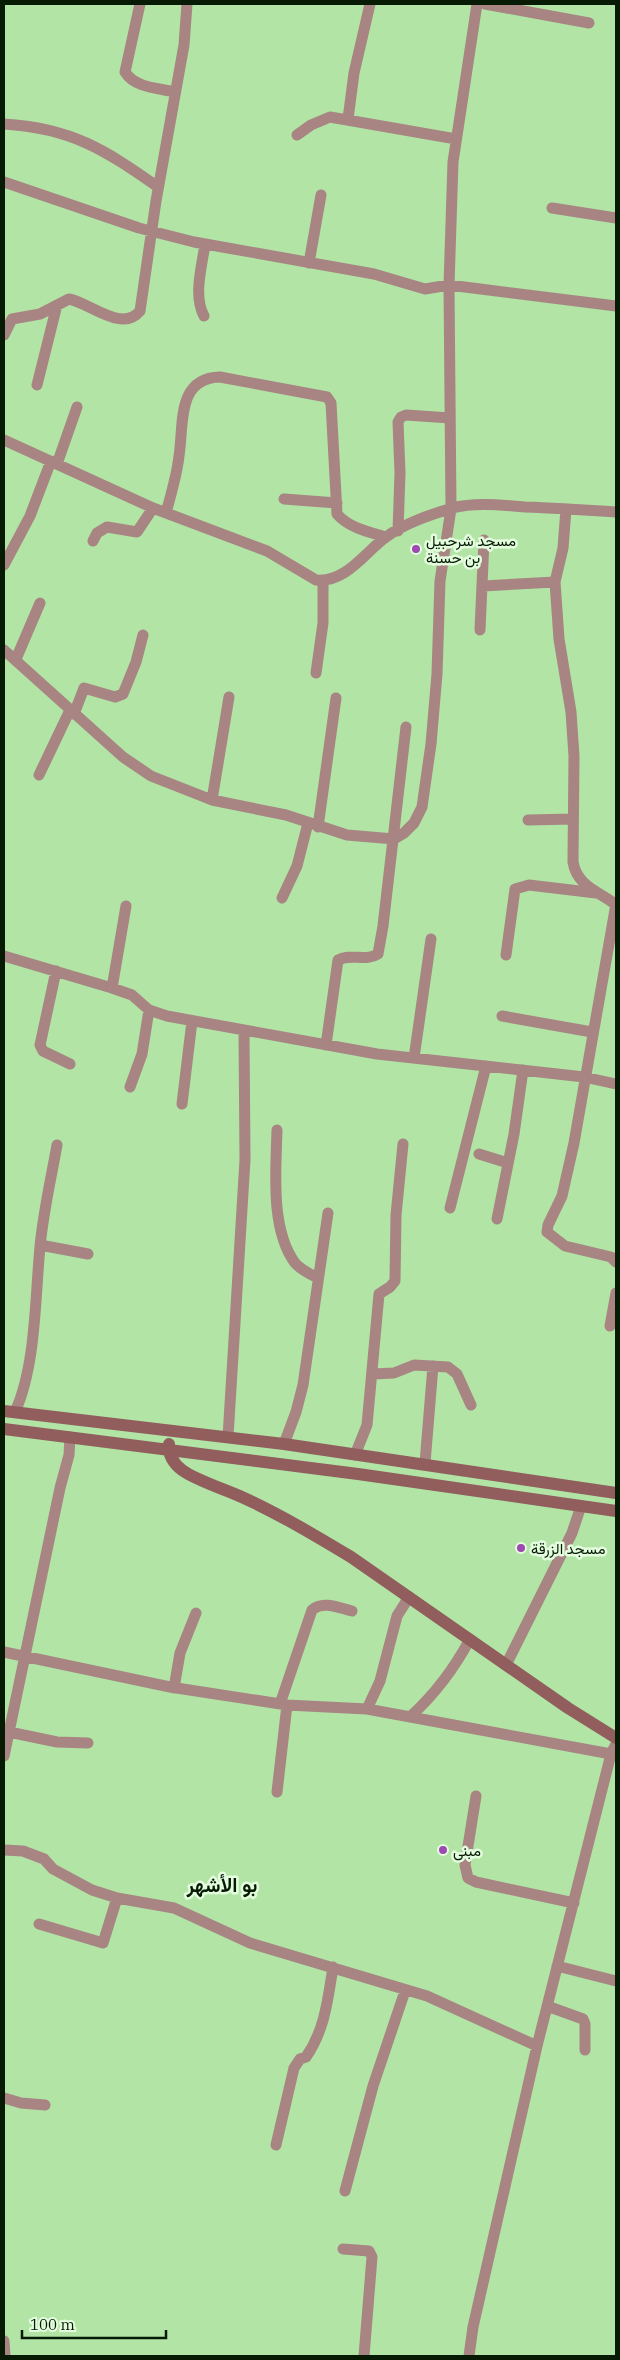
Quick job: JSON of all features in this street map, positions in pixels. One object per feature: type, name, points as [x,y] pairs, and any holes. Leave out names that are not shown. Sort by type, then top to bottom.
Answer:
[{"type":"main road","points":[[9,1411],[284,1444],[616,1492]]},
{"type":"main road","points":[[170,1430],[168,1450],[172,1461],[183,1471],[245,1499],[317,1536],[410,1597],[568,1708],[616,1738]]},
{"type":"main road","points":[[4,1432],[70,1437],[616,1510]]},
{"type":"street","points":[[140,4],[125,72],[130,79],[138,84],[175,92]]},
{"type":"street","points":[[4,334],[12,319],[40,314],[72,300],[124,320],[136,315],[142,307],[158,187],[184,45],[187,4]]},
{"type":"street","points":[[348,119],[354,73],[370,4]]},
{"type":"street","points":[[4,650],[72,712],[144,773],[212,800],[286,815],[347,835],[394,839],[414,823],[422,807],[431,744],[437,674],[440,581],[451,509],[449,285],[456,139],[477,4]]},
{"type":"street","points":[[485,4],[524,8],[589,23]]},
{"type":"street","points":[[297,135],[319,120],[330,117],[456,139]]},
{"type":"street","points":[[4,124],[58,131],[70,135],[132,168],[158,187]]},
{"type":"street","points":[[4,182],[151,231],[205,244],[374,274],[425,289],[449,285],[616,306]]},
{"type":"street","points":[[309,263],[321,194]]},
{"type":"street","points":[[552,208],[616,218]]},
{"type":"street","points":[[204,316],[199,308],[198,297],[205,244]]},
{"type":"street","points":[[37,384],[57,305]]},
{"type":"street","points":[[166,513],[177,468],[184,406],[193,388],[207,378],[220,377],[327,397],[331,403],[337,514],[343,521],[386,537]]},
{"type":"street","points":[[4,565],[30,516],[77,407]]},
{"type":"street","points":[[398,531],[400,473],[398,422],[401,417],[406,415],[450,418]]},
{"type":"street","points":[[4,440],[152,508],[267,551],[316,580],[323,580],[343,573],[366,557],[386,537],[421,518],[461,506],[504,505],[616,512]]},
{"type":"street","points":[[284,499],[337,503]]},
{"type":"street","points":[[93,541],[97,534],[107,527],[137,532],[152,508]]},
{"type":"street","points":[[566,509],[562,548],[555,582],[559,639],[571,712],[574,756],[572,844],[575,874],[582,882],[616,904],[562,1196],[548,1225],[547,1232],[565,1246],[611,1257],[616,1262]]},
{"type":"street","points":[[480,630],[484,540]]},
{"type":"street","points":[[316,673],[323,623],[323,580]]},
{"type":"street","points":[[483,586],[555,582]]},
{"type":"street","points":[[16,659],[40,603]]},
{"type":"street","points":[[39,775],[84,688],[115,697],[123,694],[136,662],[143,635]]},
{"type":"street","points":[[212,800],[229,697]]},
{"type":"street","points":[[282,898],[313,825],[336,698]]},
{"type":"street","points":[[326,1045],[338,960],[343,957],[372,957],[378,954],[394,839],[406,727]]},
{"type":"street","points":[[528,820],[573,819]]},
{"type":"street","points":[[506,954],[515,889],[529,885],[600,893]]},
{"type":"street","points":[[112,988],[126,906]]},
{"type":"street","points":[[414,1058],[431,939]]},
{"type":"street","points":[[4,956],[132,995],[149,1010],[167,1016],[326,1045],[414,1058],[584,1077],[616,1084]]},
{"type":"street","points":[[56,971],[40,1045],[43,1051],[70,1064]]},
{"type":"street","points":[[130,1087],[142,1054],[149,1010]]},
{"type":"street","points":[[502,1016],[592,1032]]},
{"type":"street","points":[[182,1104],[192,1021]]},
{"type":"street","points":[[228,1437],[245,1160],[244,1031]]},
{"type":"street","points":[[450,1208],[486,1066]]},
{"type":"street","points":[[497,1219],[523,1070]]},
{"type":"street","points":[[277,1130],[276,1196],[284,1239],[296,1264],[318,1278]]},
{"type":"street","points":[[356,1455],[367,1425],[379,1294],[390,1287],[395,1281],[396,1215],[403,1144]]},
{"type":"street","points":[[9,1411],[23,1394],[36,1300],[40,1245],[57,1145]]},
{"type":"street","points":[[479,1154],[508,1162]]},
{"type":"street","points":[[284,1444],[296,1412],[303,1385],[328,1213]]},
{"type":"street","points":[[40,1245],[88,1254]]},
{"type":"street","points":[[610,1326],[616,1293]]},
{"type":"street","points":[[373,1374],[394,1373],[414,1365],[448,1367],[457,1374],[471,1405]]},
{"type":"street","points":[[425,1463],[433,1366]]},
{"type":"street","points":[[4,1756],[60,1488],[69,1455],[70,1437]]},
{"type":"street","points":[[506,1665],[572,1533],[581,1506]]},
{"type":"street","points":[[367,1709],[380,1681],[397,1616],[410,1597]]},
{"type":"street","points":[[277,1792],[283,1705],[312,1610],[316,1606],[327,1605],[352,1611]]},
{"type":"street","points":[[174,1688],[180,1653],[196,1613]]},
{"type":"street","points":[[411,1716],[440,1687],[457,1663],[470,1639]]},
{"type":"street","points":[[4,1652],[174,1688],[283,1705],[367,1709],[614,1749],[537,2046],[473,2327],[469,2356]]},
{"type":"street","points":[[9,1732],[57,1742],[88,1743]]},
{"type":"street","points":[[476,1796],[465,1865],[468,1878],[476,1882],[574,1903]]},
{"type":"street","points":[[4,1850],[23,1851],[44,1859],[53,1869],[74,1881],[117,1898],[174,1908],[250,1943],[333,1967],[405,1991],[428,1996],[537,2046]]},
{"type":"street","points":[[39,1924],[104,1943],[117,1898]]},
{"type":"street","points":[[557,1966],[616,1982]]},
{"type":"street","points":[[276,2145],[294,2068],[300,2059],[306,2057],[319,2034],[327,2007],[333,1967]]},
{"type":"street","points":[[345,2191],[373,2086],[405,1991]]},
{"type":"street","points":[[547,2006],[583,2019],[585,2024],[585,2050]]},
{"type":"street","points":[[4,2098],[21,2103],[45,2105]]},
{"type":"street","points":[[344,2249],[369,2250],[372,2257],[364,2356]]},
{"type":"street","points":[[4,2340],[5,2356]]},
{"type":"place","name":"مسجد شرحبيل بن حسنة","points":[[416,549]]},
{"type":"place","name":"مسجد الزرقة","points":[[521,1548]]},
{"type":"place","name":"مبنى","points":[[443,1850]]},
{"type":"district","name":"بو الأشهر","points":[[222,1884]]}]
